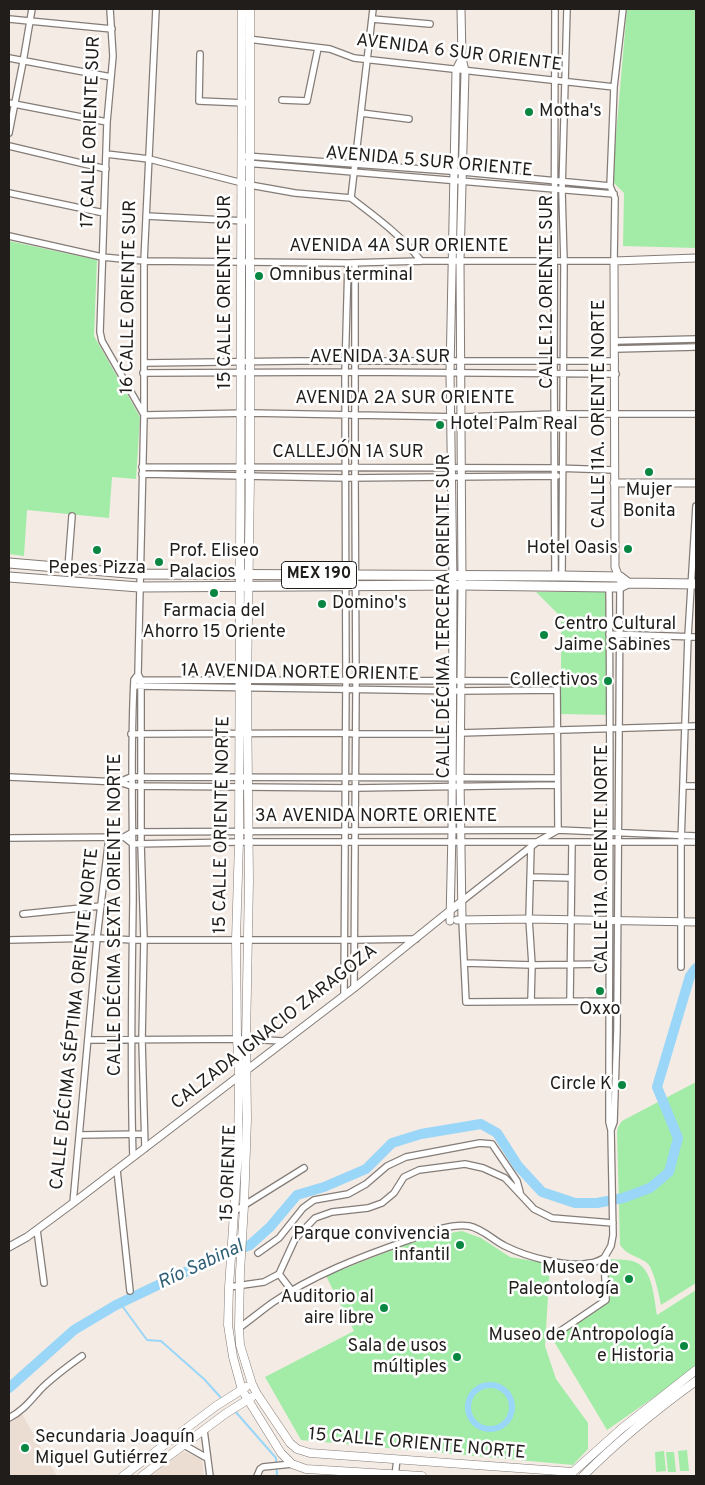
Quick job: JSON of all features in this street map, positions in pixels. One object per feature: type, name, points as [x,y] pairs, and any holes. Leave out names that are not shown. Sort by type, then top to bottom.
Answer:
[{"type":"main road","name":"15 CALLE ORIENTE SUR","points":[[242,9],[247,38],[250,103],[241,182],[240,261],[246,361]]},
{"type":"main road","name":"15 CALLE ORIENTE SUR","points":[[244,575],[250,472],[250,413],[246,361],[251,262],[250,185],[245,159],[241,103],[250,9]]},
{"type":"main road","name":"15 CALLE ORIENTE SUR","points":[[244,575],[240,413],[246,373]]},
{"type":"main road","name":"MEX 190","points":[[9,563],[140,574],[350,575],[457,581],[694,584]]},
{"type":"main road","name":"15 CALLE ORIENTE NORTE","points":[[239,1074],[236,939],[239,842],[239,734],[243,684],[244,575]]},
{"type":"main road","name":"MEX 190","points":[[9,577],[139,587],[350,586],[559,576],[609,582]]},
{"type":"main road","name":"15 CALLE ORIENTE NORTE","points":[[243,684],[248,733],[249,842],[246,1069]]},
{"type":"main road","name":"15 ORIENTE","points":[[246,1069],[247,1119],[239,1286],[239,1328],[240,1345],[257,1394]]},
{"type":"main road","name":"15 ORIENTE","points":[[239,1074],[238,1153],[228,1325],[233,1357],[242,1390],[248,1399]]},
{"type":"main road","points":[[573,1474],[621,1429],[664,1393],[696,1370]]},
{"type":"main road","points":[[584,1476],[616,1445],[696,1381]]},
{"type":"main road","points":[[122,1476],[216,1406],[252,1384]]},
{"type":"main road","points":[[664,1393],[671,1400]]},
{"type":"main road","name":"15 CALLE ORIENTE NORTE","points":[[257,1394],[290,1443],[297,1449],[310,1453],[573,1474]]},
{"type":"main road","points":[[140,1462],[145,1474],[236,1406],[257,1394]]},
{"type":"main road","name":"15 CALLE ORIENTE NORTE","points":[[248,1399],[288,1465],[306,1469],[395,1476],[422,1476]]},
{"type":"street","points":[[9,133],[11,103],[23,62],[32,9]]},
{"type":"street","name":"17 CALLE ORIENTE SUR","points":[[110,9],[113,56],[107,122],[100,332],[102,341],[144,415]]},
{"type":"street","name":"16 CALLE ORIENTE SUR","points":[[139,587],[144,415],[144,261],[156,9]]},
{"type":"street","points":[[351,198],[373,9]]},
{"type":"street","name":"CALLE DÉCIMA TERCERA ORIENTE SUR","points":[[450,921],[452,734],[456,691],[460,682],[457,634],[457,581],[461,417],[457,261],[463,181],[465,71],[462,58],[461,9]]},
{"type":"street","name":"CALLE 12 ORIENTE SUR","points":[[555,9],[554,373],[563,525],[559,576]]},
{"type":"street","name":"CALLE 12 ORIENTE SUR","points":[[559,468],[563,414],[564,262],[562,180],[567,9]]},
{"type":"street","points":[[614,261],[614,194],[610,186],[614,87],[623,9]]},
{"type":"street","points":[[9,19],[112,29]]},
{"type":"street","points":[[372,19],[430,24]]},
{"type":"street","name":"AVENIDA 6 SUR ORIENTE","points":[[247,38],[330,50],[354,58],[368,60],[614,87]]},
{"type":"street","points":[[282,100],[307,101],[318,48]]},
{"type":"street","points":[[200,54],[199,101],[250,103]]},
{"type":"street","points":[[9,58],[110,77]]},
{"type":"street","points":[[457,581],[450,373],[457,261],[454,180],[456,70],[462,58]]},
{"type":"street","points":[[11,103],[107,122]]},
{"type":"street","points":[[361,113],[409,119]]},
{"type":"street","points":[[9,146],[106,169]]},
{"type":"street","points":[[106,154],[149,159],[250,185],[295,193],[351,198],[382,221],[414,251],[421,261]]},
{"type":"street","name":"AVENIDA 5 SUR ORIENTE","points":[[245,159],[302,159],[562,180],[610,186]]},
{"type":"street","name":"AVENIDA 5 SUR ORIENTE","points":[[245,159],[302,167],[614,194]]},
{"type":"street","points":[[302,159],[302,167]]},
{"type":"street","points":[[9,192],[104,213]]},
{"type":"street","points":[[146,216],[250,221]]},
{"type":"street","name":"AVENIDA 4A SUR ORIENTE","points":[[9,236],[102,257],[144,261],[348,263],[421,261],[564,262],[696,258]]},
{"type":"street","name":"CALLE 11A. ORIENTE NORTE","points":[[614,261],[616,345],[615,567]]},
{"type":"street","points":[[344,995],[345,733],[350,586],[346,546],[345,415],[348,263]]},
{"type":"street","points":[[354,988],[356,680],[350,575],[355,546],[355,263]]},
{"type":"street","points":[[616,345],[696,339]]},
{"type":"street","points":[[616,345],[696,347]]},
{"type":"street","name":"AVENIDA 3A SUR","points":[[144,363],[345,360],[615,361]]},
{"type":"street","points":[[296,373],[297,361]]},
{"type":"street","points":[[515,373],[516,361]]},
{"type":"street","points":[[207,362],[208,372]]},
{"type":"street","name":"AVENIDA 3A SUR","points":[[143,373],[616,374]]},
{"type":"street","name":"AVENIDA 2A SUR ORIENTE","points":[[144,415],[250,413],[461,417],[555,414],[696,414]]},
{"type":"street","name":"CALLEJÓN 1A SUR","points":[[142,467],[240,472]]},
{"type":"street","points":[[314,468],[314,477]]},
{"type":"street","name":"CALLEJÓN 1A SUR","points":[[142,474],[250,472],[314,468],[559,468],[614,470]]},
{"type":"street","name":"CALLEJÓN 1A SUR","points":[[250,472],[346,478],[559,476]]},
{"type":"street","name":"CALLE 12 ORIENTE SUR","points":[[559,476],[555,525],[555,545],[559,576]]},
{"type":"street","points":[[614,482],[696,483]]},
{"type":"street","points":[[681,967],[681,835],[688,636],[694,584],[696,506]]},
{"type":"street","points":[[68,568],[72,516]]},
{"type":"street","points":[[555,525],[563,525]]},
{"type":"street","points":[[555,545],[562,545]]},
{"type":"street","points":[[346,546],[355,546]]},
{"type":"street","points":[[609,582],[615,567]]},
{"type":"street","points":[[615,567],[623,582]]},
{"type":"street","name":"CALLE 11A. ORIENTE NORTE","points":[[604,1258],[611,1246],[614,1235],[611,1130],[609,1122],[611,728],[609,582]]},
{"type":"street","name":"CALLE 11A. ORIENTE NORTE","points":[[611,1130],[614,1122],[617,1030],[619,634],[623,582]]},
{"type":"street","name":"CALLE DÉCIMA SEXTA ORIENTE NORTE","points":[[139,587],[138,674],[141,683],[142,735],[141,844],[144,940],[142,1040],[145,1148]]},
{"type":"street","name":"CALLE DÉCIMA TERCERA ORIENTE SUR","points":[[457,634],[452,681],[456,691],[460,733],[462,920]]},
{"type":"street","points":[[610,634],[696,637]]},
{"type":"street","points":[[134,683],[138,674]]},
{"type":"street","name":"1A AVENIDA NORTE ORIENTE","points":[[134,683],[243,684],[346,690],[557,690],[556,682],[346,680],[243,684]]},
{"type":"street","name":"CALLE DÉCIMA SEXTA ORIENTE NORTE","points":[[133,1157],[131,1040],[133,832],[131,734],[134,683]]},
{"type":"street","points":[[557,690],[558,830]]},
{"type":"street","points":[[460,733],[696,726]]},
{"type":"street","points":[[131,734],[452,734]]},
{"type":"street","points":[[119,782],[131,777],[557,778]]},
{"type":"street","points":[[9,778],[119,782],[131,786],[239,788],[558,785]]},
{"type":"street","points":[[683,786],[696,786]]},
{"type":"street","name":"3A AVENIDA NORTE ORIENTE","points":[[133,832],[558,830],[696,836]]},
{"type":"street","name":"CALZADA IGNACIO ZARAGOZA","points":[[9,1247],[37,1230],[73,1203],[239,1074],[354,988],[531,846],[558,830]]},
{"type":"street","points":[[9,838],[124,837],[133,832]]},
{"type":"street","name":"CALLE DÉCIMA SÉPTIMA ORIENTE NORTE","points":[[73,1203],[97,938],[109,837]]},
{"type":"street","points":[[124,837],[133,844]]},
{"type":"street","name":"3A AVENIDA NORTE ORIENTE","points":[[133,844],[239,842],[696,842]]},
{"type":"street","points":[[570,1001],[572,842]]},
{"type":"street","points":[[531,846],[529,919],[532,965],[531,1001]]},
{"type":"street","points":[[530,877],[571,878]]},
{"type":"street","points":[[23,914],[101,906]]},
{"type":"street","points":[[437,921],[529,919],[696,922]]},
{"type":"street","points":[[462,920],[466,1002],[609,1001]]},
{"type":"street","points":[[9,940],[97,938],[133,940],[416,939]]},
{"type":"street","points":[[465,963],[532,965],[609,964]]},
{"type":"street","points":[[609,1031],[617,1030]]},
{"type":"street","points":[[89,1040],[246,1039],[283,1041]]},
{"type":"street","points":[[80,1135],[144,1134]]},
{"type":"street","points":[[258,1253],[278,1238],[303,1208],[314,1200],[348,1194],[366,1184],[388,1166],[406,1157],[480,1143],[492,1144],[517,1181],[521,1194]]},
{"type":"street","points":[[229,1287],[264,1282],[279,1274],[295,1240],[315,1218],[332,1212],[368,1208],[382,1203],[394,1193],[404,1177],[419,1170],[465,1164],[483,1168],[505,1178],[534,1209],[552,1218],[613,1221]]},
{"type":"street","points":[[235,1211],[304,1168]]},
{"type":"street","points":[[116,1170],[130,1291]]},
{"type":"street","points":[[239,1328],[272,1303],[323,1274],[369,1254],[435,1230],[455,1226],[469,1226],[483,1232],[504,1246],[525,1255],[575,1264],[591,1263],[604,1258],[606,1300],[550,1338]]},
{"type":"street","points":[[37,1230],[44,1283]]},
{"type":"street","points":[[279,1274],[292,1291]]},
{"type":"street","points":[[9,1418],[26,1408],[42,1389],[82,1356]]},
{"type":"street","points":[[204,1430],[210,1476]]},
{"type":"street","points":[[184,1446],[207,1458]]},
{"type":"street","points":[[395,1476],[397,1459]]},
{"type":"street","points":[[257,1476],[260,1469],[288,1465]]},
{"type":"shaded area","name":"Secundaria Joaquín Miguel Gutiérrez","points":[[21,1412],[57,1476],[9,1476],[9,1419]]},
{"type":"shaded area","points":[[183,1451],[202,1459],[204,1476],[150,1476]]},
{"type":"green space","points":[[627,9],[696,9],[696,248],[623,246],[624,193],[612,181]]},
{"type":"green space","points":[[9,241],[97,260],[94,336],[140,417],[136,479],[112,477],[109,518],[27,510],[24,556],[9,554]]},
{"type":"green space","points":[[536,592],[608,592],[610,715],[561,714],[561,617]]},
{"type":"green space","points":[[696,1082],[696,1283],[661,1305],[650,1266],[627,1252],[620,1245],[617,1132],[622,1121]]},
{"type":"green space","points":[[462,1231],[481,1238],[510,1257],[550,1264],[545,1346],[556,1379],[588,1423],[588,1449],[573,1465],[301,1440],[265,1377],[354,1331],[326,1276],[410,1244]]},
{"type":"green space","points":[[611,1259],[635,1262],[646,1271],[652,1285],[657,1315],[696,1290],[696,1368],[607,1430],[552,1338],[606,1302]]},
{"type":"green space","points":[[687,1450],[689,1471],[680,1471],[678,1451]]},
{"type":"green space","points":[[664,1451],[666,1471],[656,1472],[655,1452]]},
{"type":"green space","points":[[666,1452],[674,1452],[676,1472],[668,1472]]},
{"type":"waterway","name":"Río Sabinal","points":[[9,1388],[74,1330],[116,1305],[198,1266],[250,1245],[270,1227],[297,1195],[324,1187],[366,1169],[392,1143],[421,1134],[481,1124],[497,1133],[518,1166],[542,1192],[575,1203],[597,1203],[623,1198],[650,1188],[669,1172],[678,1138],[657,1087],[690,976],[696,968]]},
{"type":"waterway","points":[[120,1303],[147,1340],[161,1341],[204,1379],[223,1400]]},
{"type":"waterway","points":[[490,1385],[502,1389],[508,1395],[512,1407],[508,1419],[502,1425],[490,1429],[478,1425],[472,1419],[468,1407],[472,1395],[478,1389],[490,1385]]},
{"type":"waterway","points":[[234,1410],[276,1458],[277,1476]]},
{"type":"place","name":"Motha's","points":[[529,112]]},
{"type":"place","name":"Omnibus terminal","points":[[259,276]]},
{"type":"place","name":"Hotel Palm Real","points":[[440,425]]},
{"type":"place","name":"Mujer Bonita","points":[[649,472]]},
{"type":"place","name":"Hotel Oasis","points":[[628,549]]},
{"type":"place","name":"Pepes Pizza","points":[[97,550]]},
{"type":"place","name":"Prof. Eliseo Palacios","points":[[159,562]]},
{"type":"place","name":"Farmacia del Ahorro 15 Oriente","points":[[214,593]]},
{"type":"place","name":"Domino's","points":[[322,604]]},
{"type":"place","name":"Centro Cultural Jaime Sabines","points":[[544,635]]},
{"type":"place","name":"Collectivos","points":[[608,681]]},
{"type":"place","name":"Oxxo","points":[[600,991]]},
{"type":"place","name":"Circle K","points":[[622,1085]]},
{"type":"place","name":"Parque convivencia infantil","points":[[460,1245]]},
{"type":"place","name":"Museo de Paleontología","points":[[629,1279]]},
{"type":"place","name":"Auditorio al aire libre","points":[[384,1308]]},
{"type":"place","name":"Museo de Antropología e Historia","points":[[684,1346]]},
{"type":"place","name":"Sala de usos múltiples","points":[[457,1357]]},
{"type":"place","name":"Secundaria Joaquín Miguel Gutiérrez","points":[[25,1448]]}]
